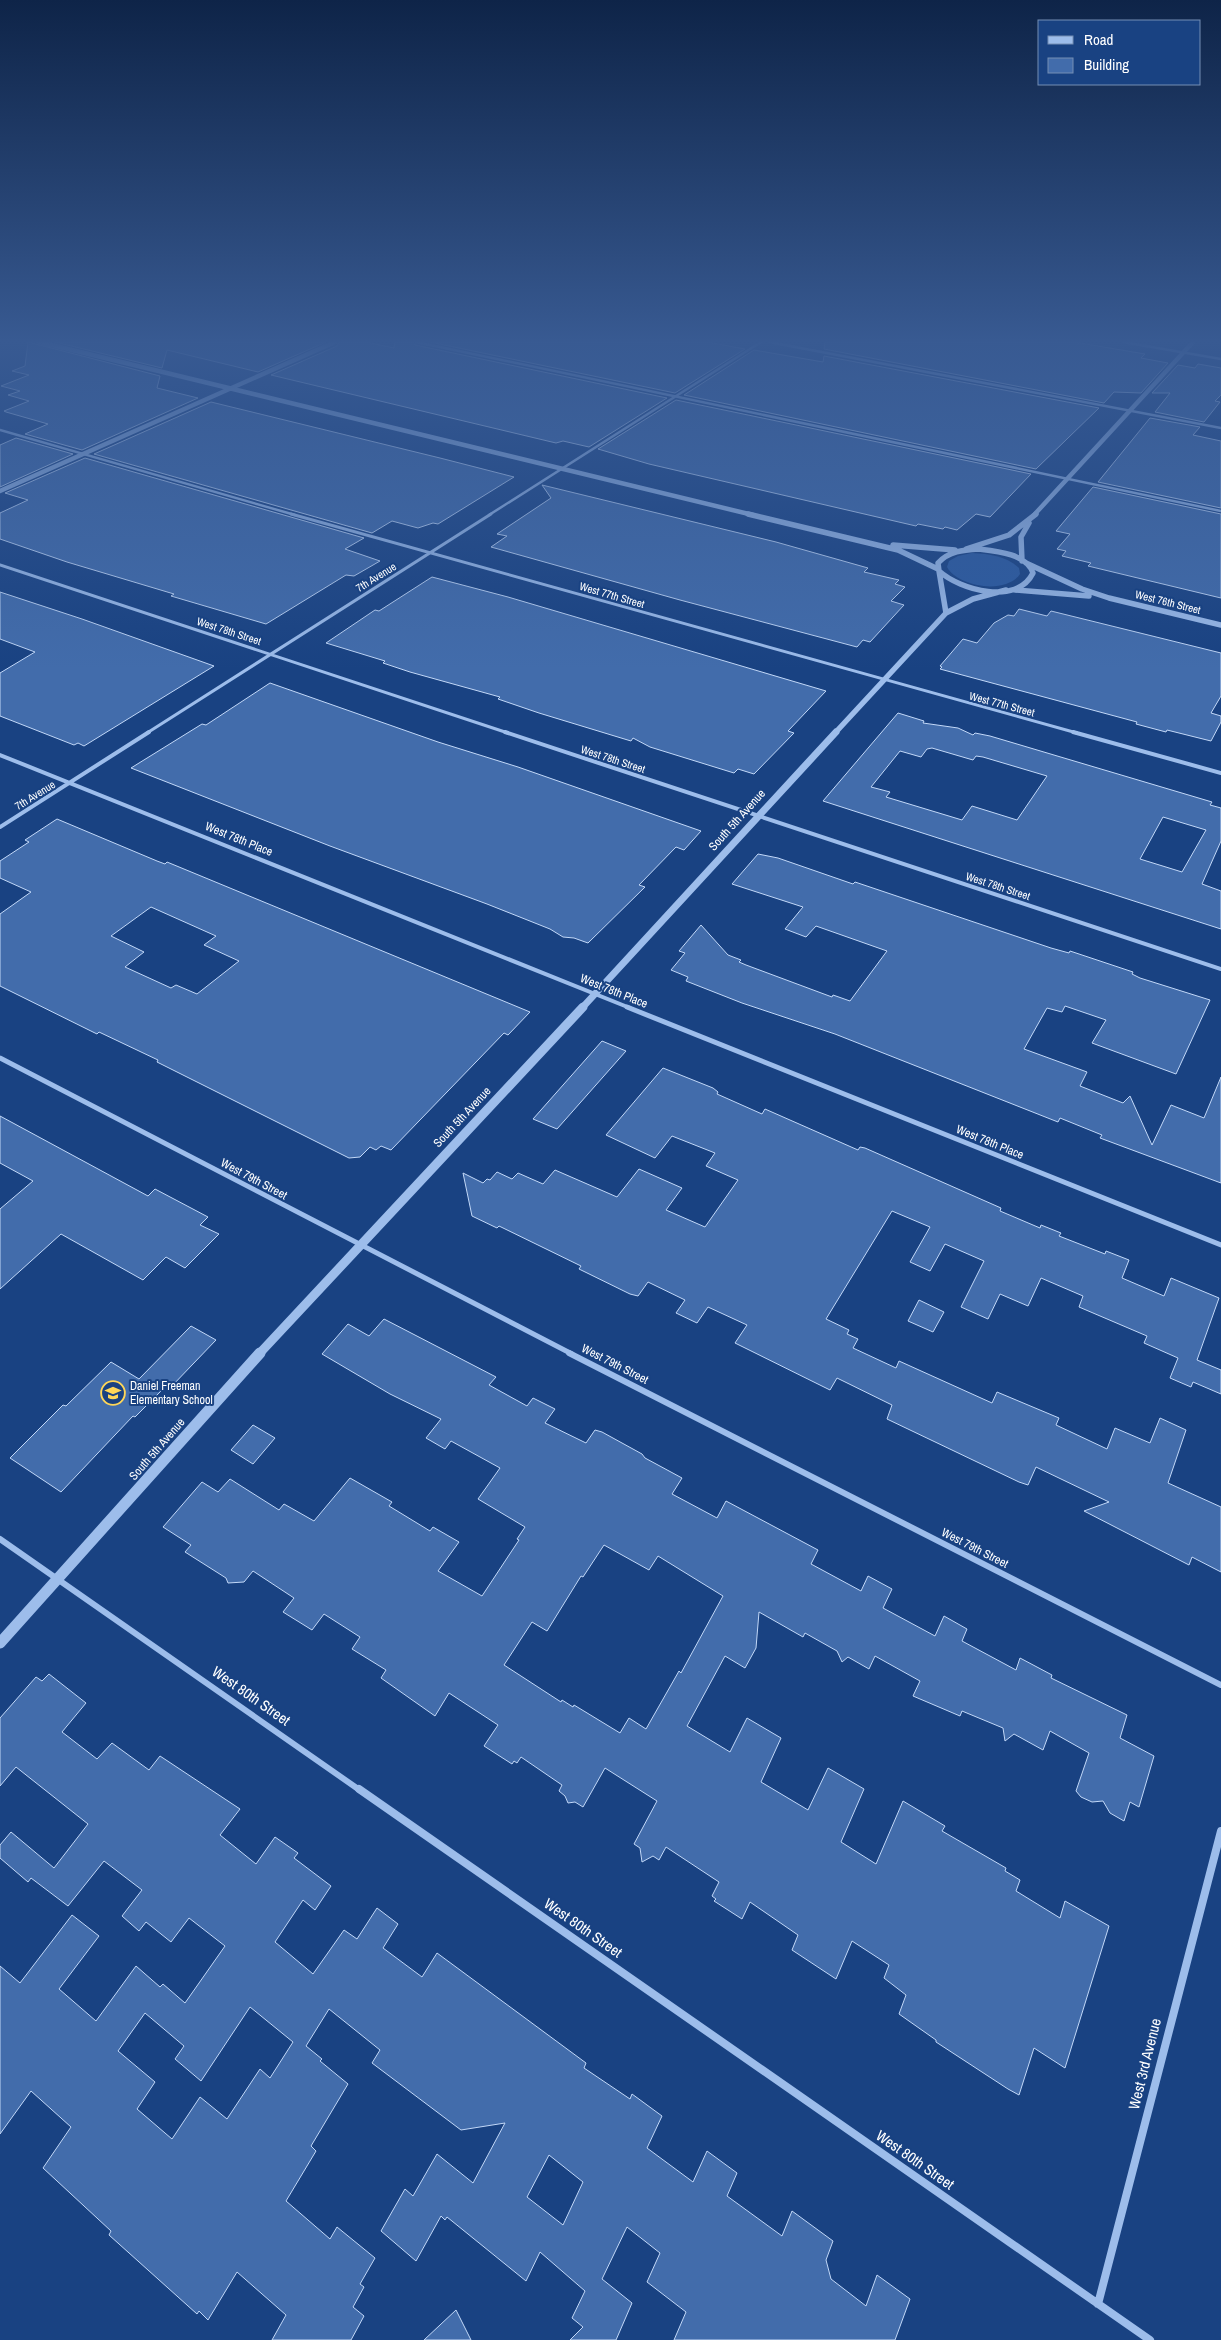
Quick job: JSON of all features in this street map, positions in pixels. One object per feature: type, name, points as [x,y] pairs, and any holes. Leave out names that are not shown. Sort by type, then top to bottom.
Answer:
[{"type":"street","name":"West 77th Street","points":[[75,451],[430,554],[1221,773]]},
{"type":"street","points":[[0,491],[91,451]]},
{"type":"street","points":[[493,451],[898,550],[938,570]]},
{"type":"street","name":"7th Avenue","points":[[0,827],[430,554],[588,451]]},
{"type":"street","points":[[940,451],[1221,511]]},
{"type":"street","points":[[946,612],[938,570],[938,563],[943,557],[1008,535],[1030,520],[1093,451]]},
{"type":"street","points":[[1024,562],[1021,538],[1030,520]]},
{"type":"street","points":[[863,542],[997,551],[1024,562],[1031,570],[1032,576],[1028,582],[1007,590]]},
{"type":"street","name":"West 76th Street","points":[[1024,562],[1082,589],[1109,598],[1221,625]]},
{"type":"street","name":"West 78th Street","points":[[0,565],[1221,969]]},
{"type":"street","name":"West 76th Street","points":[[938,570],[950,581],[964,587],[990,591],[1064,592],[1109,598]]},
{"type":"street","name":"South 5th Avenue","points":[[0,1642],[59,1579],[227,1388],[595,994],[946,612],[973,599],[1007,590]]},
{"type":"street","name":"West 78th Place","points":[[0,755],[1221,1246]]},
{"type":"street","name":"West 79th Street","points":[[0,1058],[359,1246],[1221,1685]]},
{"type":"street","name":"West 80th Street","points":[[0,1539],[1150,2340]]},
{"type":"street","name":"West 3rd Avenue","points":[[1098,2304],[1186,1959],[1221,1831]]},
{"type":"shaded area","points":[[972,553],[1003,558],[1019,568],[1020,574],[1013,581],[1004,585],[982,586],[971,584],[953,574],[947,567],[949,561],[958,556]]},
{"type":"building","points":[[0,451],[63,451],[73,454],[0,487]]},
{"type":"building","points":[[100,451],[412,451],[514,477],[438,524],[433,523],[418,528],[392,521],[372,533],[94,454]]},
{"type":"building","points":[[605,451],[922,451],[1031,474],[990,517],[976,514],[957,530],[918,524],[916,526],[649,464]]},
{"type":"building","points":[[951,451],[1054,451],[1036,469]]},
{"type":"building","points":[[1123,451],[1221,451],[1221,508],[1098,482]]},
{"type":"building","points":[[85,458],[364,538],[345,549],[380,561],[354,576],[346,575],[266,624],[171,596],[174,594],[67,562],[0,539],[0,513],[28,500],[5,493]]},
{"type":"building","points":[[542,485],[776,542],[868,568],[864,572],[899,580],[895,584],[905,587],[891,601],[904,605],[870,642],[863,640],[857,647],[491,547],[507,536],[497,534],[551,498]]},
{"type":"building","points":[[1093,487],[1221,514],[1221,598],[1088,566],[1091,563],[1062,556],[1066,551],[1057,549],[1070,534],[1056,531]]},
{"type":"building","points":[[432,577],[508,597],[826,691],[788,731],[794,733],[754,774],[738,769],[734,773],[650,747],[633,738],[631,741],[539,713],[498,699],[500,697],[410,672],[383,663],[385,661],[326,643],[375,610],[379,611]]},
{"type":"building","points":[[0,592],[214,666],[84,746],[78,743],[74,745],[0,716],[0,673],[35,652],[0,639]]},
{"type":"building","points":[[1019,609],[1047,616],[1051,611],[1221,653],[1221,696],[1211,713],[1221,716],[1221,722],[1211,741],[1167,730],[1166,732],[1136,724],[1137,722],[940,669],[942,667],[940,666],[963,639],[977,643],[994,623],[1008,615],[1014,616]]},
{"type":"building","points":[[270,683],[701,831],[684,850],[676,847],[639,885],[645,887],[588,943],[574,938],[563,937],[550,929],[487,904],[330,846],[131,768],[202,724],[206,725]]},
{"type":"building","points":[[898,713],[924,721],[923,723],[958,728],[973,735],[975,733],[990,736],[1212,802],[1210,805],[1221,808],[1221,841],[1202,884],[1221,891],[1221,929],[823,801]],"holes":[[[932,748],[973,760],[976,756],[983,757],[1047,776],[1017,820],[972,806],[962,820],[886,797],[890,792],[871,787],[900,751],[921,757],[927,749]],[[1163,817],[1206,830],[1182,872],[1140,859]]]},
{"type":"building","points":[[57,819],[157,861],[165,864],[167,862],[530,1012],[508,1035],[504,1033],[391,1150],[381,1146],[376,1150],[370,1147],[360,1157],[349,1158],[157,1062],[158,1060],[99,1032],[97,1034],[0,986],[0,914],[31,892],[0,878],[0,861],[29,842],[25,840]],"holes":[[[151,907],[216,936],[204,945],[239,961],[197,994],[176,985],[171,988],[125,967],[144,952],[111,936]]]},
{"type":"building","points":[[758,854],[778,858],[853,884],[855,882],[1051,948],[1069,953],[1070,951],[1133,972],[1132,974],[1140,978],[1210,1000],[1176,1074],[1092,1043],[1106,1020],[1065,1006],[1062,1012],[1047,1008],[1024,1049],[1087,1072],[1080,1086],[1123,1103],[1130,1096],[1152,1145],[1171,1105],[1204,1118],[1221,1077],[1221,1183],[1100,1138],[1102,1135],[1060,1118],[1058,1122],[835,1034],[742,1003],[686,981],[688,977],[671,970],[685,953],[679,951],[701,925],[728,955],[741,960],[739,962],[832,997],[833,995],[850,1001],[887,951],[816,926],[806,937],[785,929],[803,907],[732,884]]},
{"type":"building","points":[[602,1041],[626,1051],[557,1129],[533,1119]]},
{"type":"building","points":[[663,1068],[713,1088],[718,1092],[717,1094],[762,1114],[765,1109],[858,1150],[860,1147],[865,1148],[1001,1208],[1000,1211],[1040,1228],[1041,1225],[1061,1233],[1059,1236],[1105,1254],[1106,1251],[1129,1260],[1122,1278],[1164,1296],[1171,1278],[1219,1298],[1197,1360],[1221,1370],[1221,1394],[1193,1382],[1191,1387],[1170,1378],[1178,1358],[1144,1343],[1147,1336],[1079,1307],[1083,1296],[1041,1278],[1028,1306],[1000,1294],[988,1319],[961,1307],[984,1261],[945,1244],[930,1271],[910,1262],[930,1227],[892,1211],[826,1319],[849,1330],[847,1334],[858,1339],[853,1348],[896,1368],[899,1361],[992,1403],[997,1392],[1059,1418],[1056,1425],[1107,1449],[1115,1428],[1150,1443],[1160,1418],[1186,1430],[1168,1483],[1221,1507],[1221,1572],[1192,1557],[1189,1565],[1084,1511],[1109,1502],[1036,1467],[1028,1485],[1019,1482],[887,1419],[892,1405],[837,1378],[830,1390],[735,1343],[747,1325],[708,1307],[697,1323],[676,1313],[685,1300],[648,1282],[638,1296],[630,1294],[579,1269],[581,1266],[499,1226],[497,1228],[472,1216],[463,1173],[483,1183],[487,1179],[490,1180],[497,1172],[512,1179],[518,1173],[543,1184],[555,1170],[617,1197],[639,1169],[682,1188],[666,1210],[705,1227],[738,1180],[706,1166],[715,1153],[672,1136],[655,1158],[606,1135]]},
{"type":"building","points":[[0,1116],[148,1196],[155,1189],[208,1217],[200,1225],[219,1234],[185,1268],[166,1257],[143,1280],[61,1234],[0,1289],[0,1209],[33,1181],[0,1163]]},
{"type":"building","points":[[919,1300],[944,1312],[933,1332],[908,1321]]},
{"type":"building","points":[[384,1319],[496,1377],[489,1385],[527,1406],[533,1398],[555,1409],[545,1423],[586,1443],[595,1430],[602,1432],[642,1454],[645,1458],[682,1478],[672,1494],[717,1518],[726,1501],[818,1550],[811,1564],[861,1591],[868,1576],[892,1589],[883,1608],[935,1636],[944,1616],[967,1629],[962,1641],[1016,1670],[1020,1658],[1052,1675],[1051,1678],[1127,1715],[1120,1738],[1154,1756],[1139,1807],[1130,1802],[1124,1821],[1110,1813],[1103,1801],[1092,1802],[1081,1797],[1076,1791],[1089,1753],[1050,1731],[1043,1750],[1014,1734],[1005,1741],[1003,1728],[962,1711],[960,1716],[913,1696],[920,1681],[875,1656],[869,1669],[848,1657],[842,1662],[837,1651],[805,1633],[803,1637],[759,1612],[756,1648],[745,1668],[725,1656],[687,1726],[730,1752],[747,1718],[781,1738],[761,1782],[808,1810],[828,1768],[864,1789],[841,1842],[876,1864],[903,1801],[945,1826],[942,1831],[1006,1868],[1005,1871],[1020,1880],[1016,1891],[1060,1918],[1065,1901],[1109,1926],[1065,2068],[1034,2048],[1019,2095],[1008,2089],[936,2042],[936,2040],[899,2014],[906,1995],[884,1978],[889,1965],[852,1941],[836,1979],[792,1950],[798,1935],[750,1902],[742,1919],[714,1901],[716,1899],[712,1896],[719,1882],[666,1847],[659,1860],[653,1856],[642,1862],[640,1848],[634,1844],[657,1801],[605,1768],[583,1807],[575,1802],[568,1803],[565,1796],[559,1791],[562,1785],[521,1757],[517,1763],[514,1761],[512,1764],[484,1746],[498,1725],[449,1693],[435,1716],[381,1678],[386,1670],[352,1649],[360,1637],[324,1614],[312,1630],[283,1612],[294,1598],[253,1571],[244,1582],[228,1583],[226,1578],[185,1552],[191,1545],[163,1527],[202,1482],[218,1492],[230,1479],[279,1510],[284,1504],[314,1521],[350,1478],[392,1502],[389,1506],[430,1531],[433,1527],[459,1542],[438,1571],[482,1596],[519,1540],[517,1539],[525,1527],[478,1499],[500,1468],[451,1441],[445,1449],[426,1438],[441,1419],[390,1394],[322,1354],[348,1324],[369,1336]],"holes":[[[604,1545],[649,1570],[658,1556],[723,1596],[681,1673],[679,1671],[646,1729],[629,1718],[620,1733],[574,1705],[573,1707],[562,1700],[561,1702],[504,1665],[532,1622],[547,1631],[581,1576],[583,1577]]]},
{"type":"building","points":[[191,1326],[216,1340],[170,1388],[166,1386],[135,1417],[133,1416],[61,1492],[10,1458],[63,1405],[66,1406],[111,1362],[139,1379]]},
{"type":"building","points":[[253,1425],[275,1438],[253,1464],[231,1450]]},
{"type":"building","points":[[49,1674],[86,1703],[62,1732],[97,1759],[112,1743],[149,1770],[160,1756],[240,1809],[220,1835],[256,1864],[275,1837],[298,1853],[294,1858],[331,1886],[315,1910],[303,1900],[275,1942],[313,1974],[344,1930],[357,1939],[377,1908],[398,1924],[383,1948],[422,1977],[437,1953],[586,2063],[584,2068],[630,2099],[632,2094],[662,2116],[647,2148],[693,2182],[707,2151],[737,2173],[727,2196],[782,2236],[792,2211],[833,2241],[826,2260],[831,2279],[866,2306],[877,2275],[910,2299],[895,2340],[674,2340],[686,2312],[647,2282],[660,2253],[627,2227],[602,2279],[632,2303],[616,2340],[570,2340],[583,2327],[572,2318],[585,2291],[540,2252],[526,2281],[447,2217],[445,2220],[441,2216],[416,2261],[381,2231],[405,2189],[413,2196],[437,2154],[473,2183],[505,2123],[461,2130],[372,2063],[380,2050],[329,2009],[306,2046],[322,2059],[320,2061],[348,2084],[311,2146],[316,2151],[286,2201],[330,2239],[337,2227],[375,2258],[360,2284],[364,2287],[353,2307],[364,2316],[351,2340],[272,2340],[286,2315],[237,2272],[208,2320],[199,2311],[197,2314],[109,2235],[111,2231],[43,2168],[71,2127],[31,2091],[0,2134],[0,1966],[20,1983],[72,1915],[99,1936],[59,1989],[96,2021],[136,1966],[160,1987],[163,1984],[185,2003],[225,1946],[189,1918],[171,1942],[146,1922],[139,1931],[122,1916],[142,1890],[104,1861],[68,1906],[31,1878],[28,1882],[0,1858],[0,1845],[11,1832],[54,1868],[88,1824],[16,1767],[0,1786],[0,1718],[36,1677],[42,1681]],"holes":[[[250,2007],[293,2042],[270,2078],[260,2069],[227,2119],[200,2097],[172,2139],[137,2109],[155,2082],[118,2051],[145,2013],[184,2046],[175,2059],[201,2081]],[[549,2155],[583,2182],[563,2225],[527,2197]]]},
{"type":"building","points":[[456,2310],[471,2340],[424,2340]]},
{"type":"place","name":"Daniel Freeman Elementary School","points":[[113,1393]]}]
